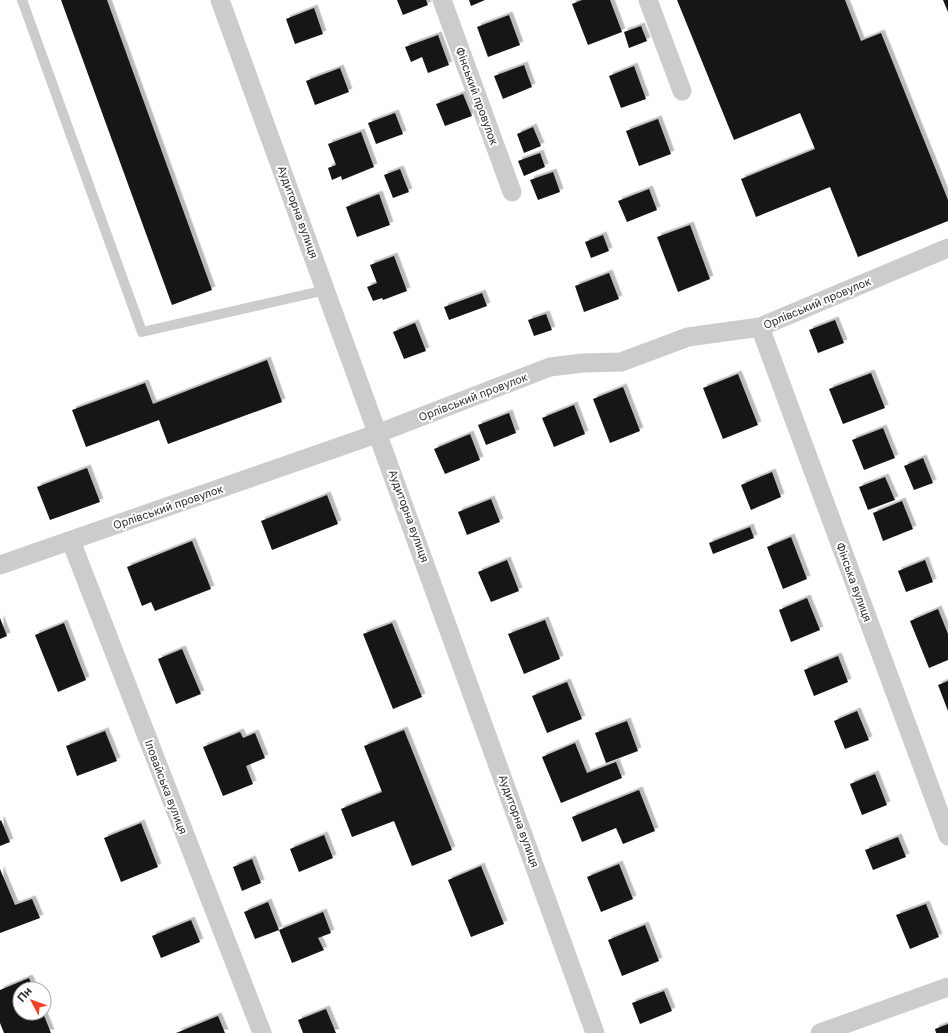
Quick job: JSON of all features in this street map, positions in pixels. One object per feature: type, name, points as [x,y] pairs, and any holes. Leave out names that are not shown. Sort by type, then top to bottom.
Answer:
[{"type":"street","name":"Аудиторна вулиця","points":[[220,0],[379,433],[595,1033]]},
{"type":"street","name":"Фінський провулок","points":[[442,0],[512,192]]},
{"type":"street","points":[[648,0],[682,91]]},
{"type":"street","name":"Орлівський провулок","points":[[0,565],[379,433],[550,367],[584,363],[621,362],[688,337],[760,327],[948,248]]},
{"type":"street","name":"Фінська вулиця","points":[[760,327],[948,836]]},
{"type":"street","name":"Іловайська вулиця","points":[[70,541],[262,1033]]},
{"type":"street","points":[[820,1033],[948,987]]},
{"type":"lane","points":[[22,0],[142,332],[326,290]]},
{"type":"building","points":[[61,0],[107,0],[212,290],[172,305]]},
{"type":"building","points":[[397,0],[426,0],[428,5],[403,15]]},
{"type":"building","points":[[469,0],[485,0],[471,6]]},
{"type":"building","points":[[582,0],[610,0],[622,32],[588,45],[572,4]]},
{"type":"building","points":[[677,0],[845,0],[861,41],[881,33],[948,200],[948,221],[858,257],[830,187],[756,217],[741,179],[815,149],[800,113],[734,140]]},
{"type":"building","points":[[943,0],[948,0],[948,12]]},
{"type":"building","points":[[314,8],[323,34],[295,44],[286,19]]},
{"type":"building","points":[[509,15],[520,45],[488,57],[477,27]]},
{"type":"building","points":[[641,26],[647,41],[629,48],[624,32]]},
{"type":"building","points":[[438,35],[449,65],[428,73],[422,57],[411,62],[405,47]]},
{"type":"building","points":[[524,65],[532,87],[503,99],[494,76]]},
{"type":"building","points":[[634,66],[646,99],[621,108],[609,76]]},
{"type":"building","points":[[340,68],[349,92],[315,105],[306,81]]},
{"type":"building","points":[[463,94],[472,116],[445,126],[436,104]]},
{"type":"building","points":[[395,113],[403,134],[376,144],[368,123]]},
{"type":"building","points":[[658,119],[671,154],[639,166],[626,131]]},
{"type":"building","points":[[533,127],[541,146],[524,153],[517,134]]},
{"type":"building","points":[[361,132],[374,167],[342,180],[341,176],[332,180],[328,168],[336,165],[328,144]]},
{"type":"building","points":[[540,153],[545,167],[524,176],[518,161]]},
{"type":"building","points":[[400,169],[409,192],[393,198],[384,175]]},
{"type":"building","points":[[553,172],[560,192],[538,200],[530,180]]},
{"type":"building","points":[[649,189],[657,210],[627,222],[618,201]]},
{"type":"building","points":[[379,194],[390,225],[357,237],[346,207]]},
{"type":"building","points":[[690,225],[710,279],[678,292],[657,237]]},
{"type":"building","points":[[603,235],[609,251],[591,258],[585,242]]},
{"type":"building","points":[[394,256],[407,291],[383,300],[382,298],[373,301],[367,287],[377,283],[370,265]]},
{"type":"building","points":[[609,273],[619,299],[584,312],[575,286]]},
{"type":"building","points":[[482,293],[487,306],[449,320],[444,307]]},
{"type":"building","points":[[546,314],[552,330],[534,336],[528,320]]},
{"type":"building","points":[[835,320],[844,343],[818,353],[809,330]]},
{"type":"building","points":[[415,323],[426,351],[404,359],[393,332]]},
{"type":"building","points":[[267,360],[282,402],[168,444],[159,420],[86,447],[72,410],[145,383],[153,404]]},
{"type":"building","points":[[871,373],[885,408],[843,424],[829,389]]},
{"type":"building","points":[[738,374],[758,425],[723,439],[703,388]]},
{"type":"building","points":[[623,387],[640,431],[610,443],[593,399]]},
{"type":"building","points":[[574,405],[585,434],[554,447],[542,418]]},
{"type":"building","points":[[509,413],[516,433],[486,445],[478,425]]},
{"type":"building","points":[[883,428],[895,458],[864,470],[852,440]]},
{"type":"building","points":[[470,434],[480,460],[445,474],[434,449]]},
{"type":"building","points":[[923,458],[933,483],[914,490],[904,466]]},
{"type":"building","points":[[87,468],[100,502],[50,520],[37,487]]},
{"type":"building","points":[[772,472],[781,497],[751,510],[741,485]]},
{"type":"building","points":[[885,477],[895,500],[868,510],[859,487]]},
{"type":"building","points":[[327,495],[338,524],[272,550],[261,521]]},
{"type":"building","points":[[491,499],[500,522],[467,535],[458,512]]},
{"type":"building","points":[[902,501],[913,529],[883,541],[873,513]]},
{"type":"building","points":[[750,527],[754,538],[713,554],[709,543]]},
{"type":"building","points":[[791,537],[807,579],[783,589],[767,547]]},
{"type":"building","points":[[192,541],[211,589],[155,611],[151,602],[142,606],[127,567]]},
{"type":"building","points":[[507,560],[519,591],[491,602],[478,572]]},
{"type":"building","points":[[925,560],[933,582],[906,592],[898,571]]},
{"type":"building","points":[[807,598],[820,630],[791,642],[779,610]]},
{"type":"building","points":[[938,609],[948,634],[948,660],[929,668],[910,621]]},
{"type":"building","points":[[0,618],[7,636],[0,639]]},
{"type":"building","points":[[545,620],[560,659],[524,674],[508,634]]},
{"type":"building","points":[[64,623],[86,680],[58,692],[35,635]]},
{"type":"building","points":[[392,623],[422,697],[393,709],[363,634]]},
{"type":"building","points":[[182,649],[201,694],[176,704],[158,659]]},
{"type":"building","points":[[838,656],[848,682],[814,696],[804,670]]},
{"type":"building","points":[[948,681],[948,711],[938,685]]},
{"type":"building","points":[[567,682],[582,719],[547,733],[532,696]]},
{"type":"building","points":[[857,711],[869,740],[845,749],[834,721]]},
{"type":"building","points":[[627,721],[638,751],[606,763],[595,733]]},
{"type":"building","points":[[404,730],[452,850],[412,866],[394,821],[352,837],[341,809],[382,792],[364,746]]},
{"type":"building","points":[[105,731],[117,761],[77,776],[66,746]]},
{"type":"building","points":[[240,732],[243,738],[255,733],[265,758],[246,766],[253,784],[223,796],[203,747]]},
{"type":"building","points":[[575,743],[587,773],[616,762],[622,778],[561,803],[542,757]]},
{"type":"building","points":[[875,774],[887,805],[862,815],[850,784]]},
{"type":"building","points":[[639,790],[655,831],[623,844],[616,828],[582,842],[572,817]]},
{"type":"building","points":[[1,820],[10,842],[0,846],[0,821]]},
{"type":"building","points":[[141,823],[158,867],[121,882],[104,838]]},
{"type":"building","points":[[324,835],[333,858],[299,872],[290,849]]},
{"type":"building","points":[[898,837],[906,857],[873,870],[865,850]]},
{"type":"building","points":[[252,859],[261,883],[242,891],[233,867]]},
{"type":"building","points":[[619,864],[633,899],[601,912],[587,877]]},
{"type":"building","points":[[481,866],[504,924],[471,937],[448,880]]},
{"type":"building","points":[[0,869],[15,905],[32,899],[40,918],[0,933]]},
{"type":"building","points":[[268,902],[279,930],[255,939],[244,912]]},
{"type":"building","points":[[926,904],[939,937],[910,949],[896,915]]},
{"type":"building","points":[[323,912],[331,933],[318,938],[324,950],[292,963],[279,930]]},
{"type":"building","points":[[191,920],[200,942],[161,958],[152,936]]},
{"type":"building","points":[[645,925],[659,961],[622,976],[608,940]]},
{"type":"building","points":[[29,978],[30,981],[22,981]]},
{"type":"building","points":[[12,985],[12,1021],[46,1021],[51,1033],[4,1033],[0,1023],[0,990]]},
{"type":"building","points":[[664,991],[672,1011],[640,1024],[632,1003]]},
{"type":"building","points":[[326,1009],[336,1033],[303,1033],[298,1020]]},
{"type":"building","points":[[218,1016],[225,1033],[176,1033]]},
{"type":"building","points":[[948,1024],[948,1033],[936,1033],[935,1029]]}]
